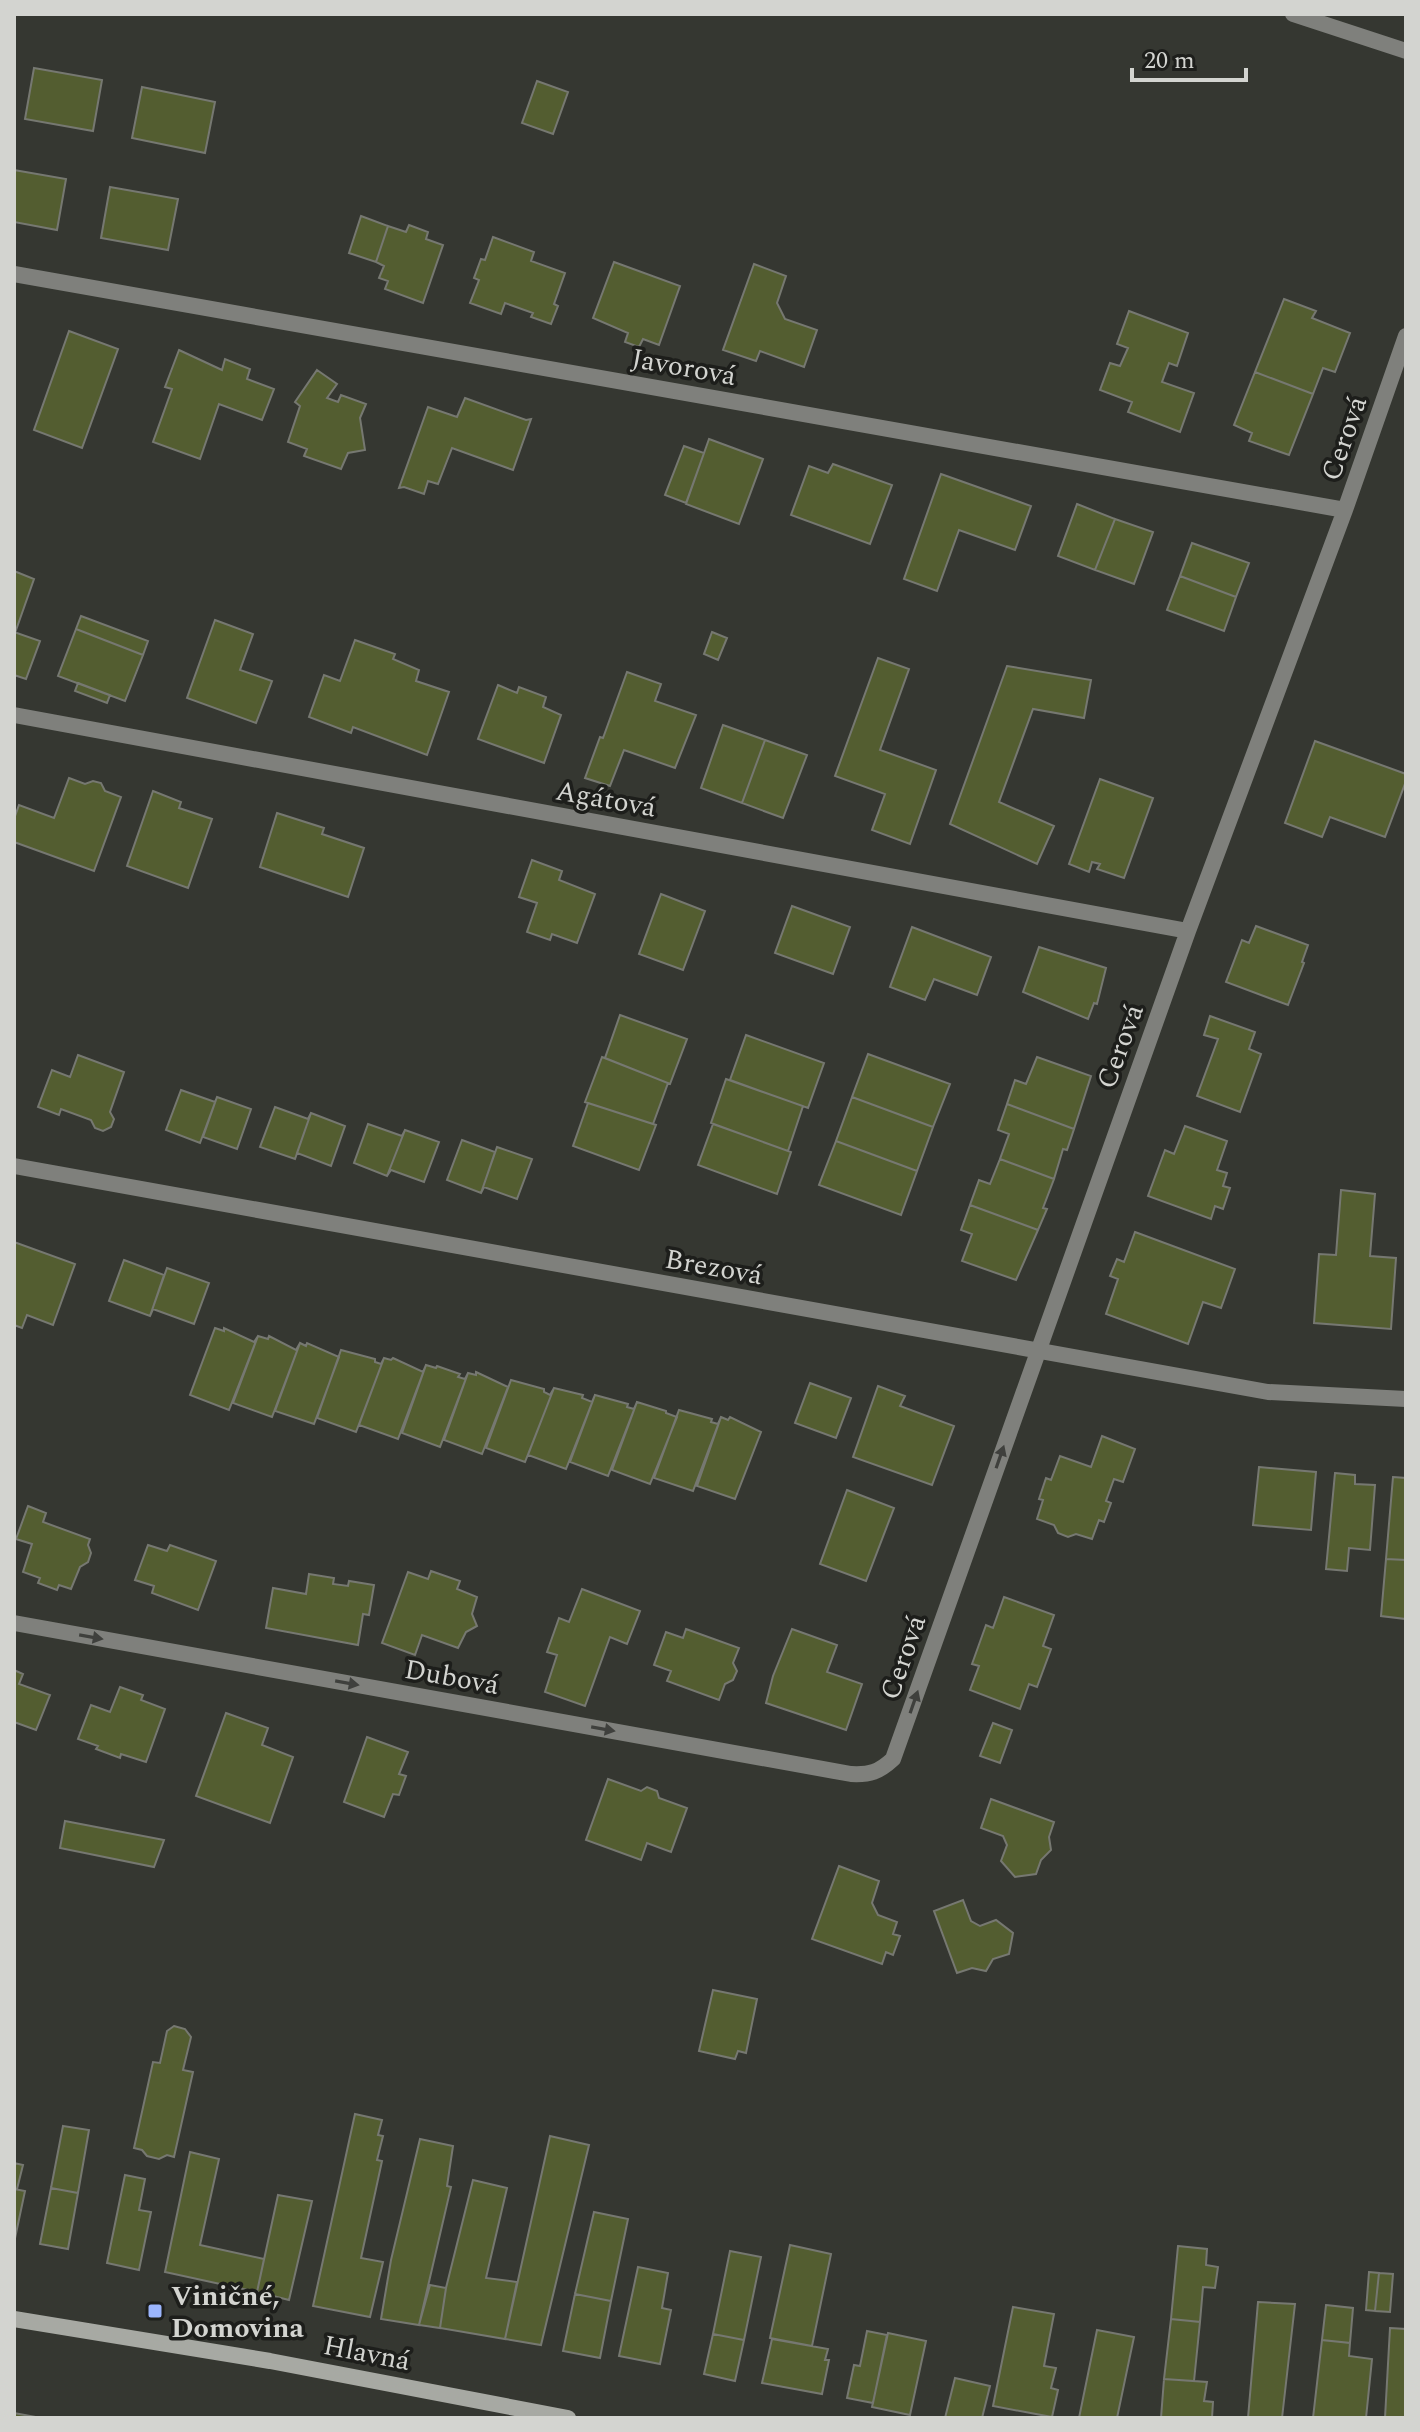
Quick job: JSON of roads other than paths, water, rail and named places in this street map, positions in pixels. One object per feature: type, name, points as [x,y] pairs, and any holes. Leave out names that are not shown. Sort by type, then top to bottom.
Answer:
[{"type":"main road","name":"Hlavná","points":[[14,2319],[270,2361],[568,2418]]},
{"type":"street","points":[[1293,14],[1406,51]]},
{"type":"street","name":"Javorová","points":[[14,274],[1345,510]]},
{"type":"street","name":"Cerová","points":[[880,1771],[893,1759],[900,1741],[1188,931],[1345,510],[1406,336]]},
{"type":"street","name":"Agátová","points":[[14,715],[1188,931]]},
{"type":"street","name":"Brezová","points":[[14,1166],[1268,1392],[1406,1399]]},
{"type":"street","name":"Dubová","points":[[14,1623],[851,1774],[868,1775],[880,1771]]},
{"type":"place","name":"Viničné, Domovina","points":[[155,2311]]}]
